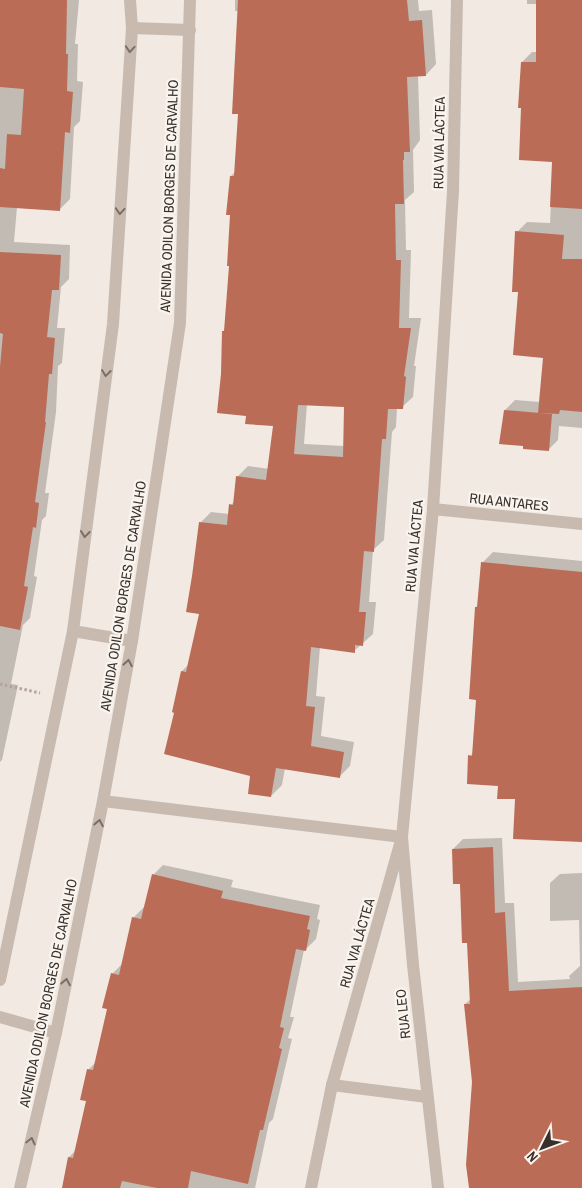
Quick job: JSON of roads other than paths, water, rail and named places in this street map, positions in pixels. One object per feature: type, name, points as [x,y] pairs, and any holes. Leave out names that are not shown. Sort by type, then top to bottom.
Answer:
[{"type":"street","points":[[0,980],[73,630],[113,324],[132,28],[130,0]]},
{"type":"street","name":"AVENIDA ODILON BORGES DE CARVALHO","points":[[20,1188],[56,1033],[103,801],[132,641],[180,323],[190,0]]},
{"type":"street","name":"RUA VIA LÁCTEA","points":[[311,1188],[332,1085],[402,837],[433,509],[453,191],[457,0]]},
{"type":"street","points":[[132,28],[190,30]]},
{"type":"street","name":"RUA ANTARES","points":[[433,509],[582,524]]},
{"type":"street","points":[[73,630],[132,641]]},
{"type":"street","points":[[103,801],[402,837]]},
{"type":"street","name":"RUA LEO","points":[[402,837],[413,965],[438,1188]]},
{"type":"street","points":[[0,1017],[56,1033]]},
{"type":"street","points":[[332,1085],[427,1097]]}]
